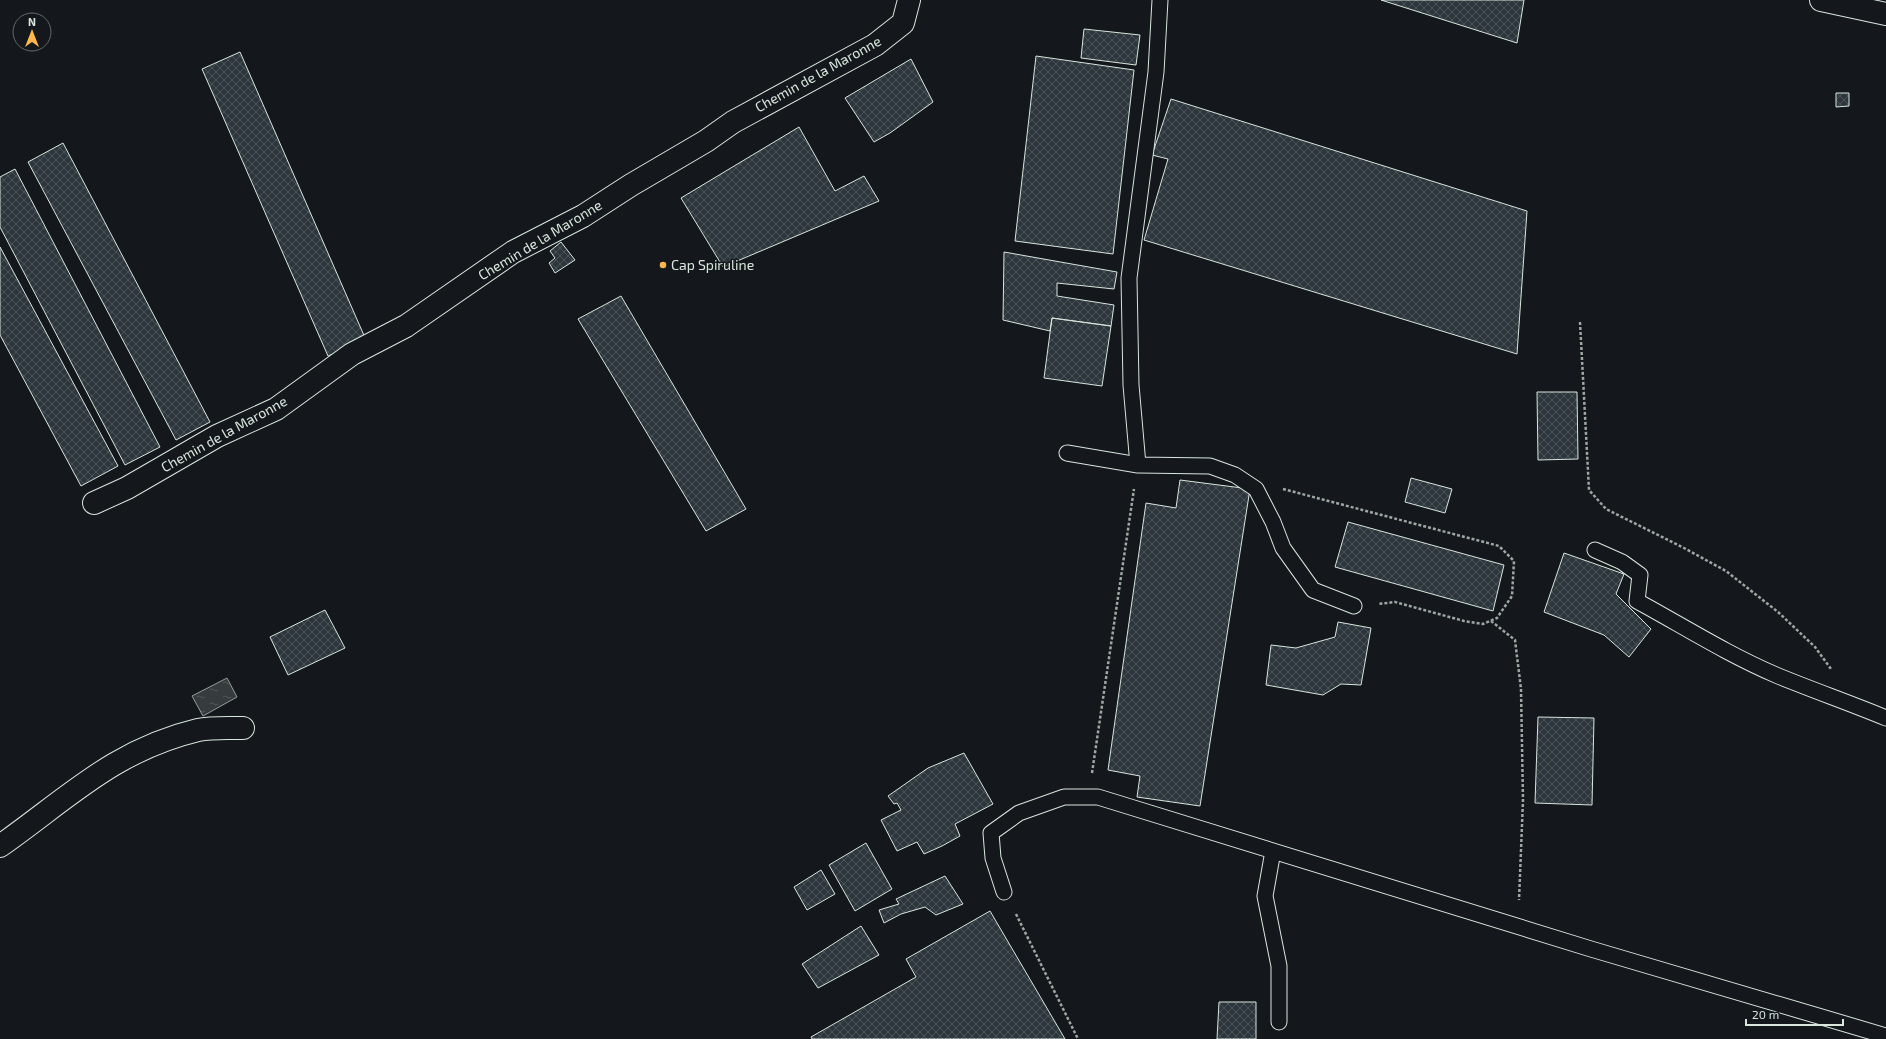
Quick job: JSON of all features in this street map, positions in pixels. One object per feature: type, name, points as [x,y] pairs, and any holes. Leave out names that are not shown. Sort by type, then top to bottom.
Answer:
[{"type":"street","name":"Chemin de la Maronne","points":[[94,503],[127,488],[217,436],[276,409],[352,354],[406,326],[513,252],[583,216],[630,185],[706,141],[733,122],[875,45],[903,23],[909,0]]},
{"type":"street","points":[[1821,0],[1886,14]]},
{"type":"street","points":[[0,846],[77,787],[132,753],[157,742],[199,730],[243,728]]},
{"type":"lane","points":[[1138,465],[1131,385],[1129,278],[1156,72],[1160,0]]},
{"type":"lane","points":[[1067,453],[1138,465],[1210,466],[1235,475],[1256,489],[1273,522],[1283,548],[1312,590],[1354,606]]},
{"type":"lane","points":[[1595,550],[1622,562],[1640,575],[1637,601],[1722,650],[1776,675],[1886,718]]},
{"type":"lane","points":[[1004,892],[993,858],[990,833],[1019,813],[1064,797],[1098,797],[1518,927],[1886,1036]]},
{"type":"lane","points":[[1273,851],[1265,896],[1278,966],[1278,1022]]},
{"type":"path","points":[[1580,322],[1589,490],[1606,509],[1726,571],[1778,612],[1815,647],[1836,678],[1845,701]]},
{"type":"path","points":[[1088,797],[1138,465]]},
{"type":"path","points":[[1256,489],[1273,486],[1499,546],[1514,561],[1512,596],[1497,618],[1483,624],[1464,621],[1395,602],[1354,606]]},
{"type":"path","points":[[1491,621],[1515,640],[1521,689],[1523,800],[1518,927]]},
{"type":"path","points":[[1004,892],[1078,1039]]},
{"type":"water","points":[[227,678],[237,697],[203,716],[192,696]]},
{"type":"building","points":[[1381,0],[1524,0],[1517,43]]},
{"type":"building","points":[[1084,29],[1140,35],[1136,65],[1081,58]]},
{"type":"building","points":[[240,52],[366,340],[328,356],[202,69]]},
{"type":"building","points":[[1036,56],[1134,70],[1113,254],[1015,241]]},
{"type":"building","points":[[911,59],[933,102],[890,133],[874,142],[845,98]]},
{"type":"building","points":[[1836,93],[1849,93],[1849,106],[1836,107]]},
{"type":"building","points":[[1171,99],[1527,211],[1517,354],[1144,240],[1168,159],[1152,155]]},
{"type":"building","points":[[799,127],[835,191],[864,176],[879,201],[723,267],[681,198]]},
{"type":"building","points":[[63,143],[210,422],[176,440],[28,162]]},
{"type":"building","points":[[15,169],[160,447],[125,465],[0,227],[0,177]]},
{"type":"building","points":[[561,242],[575,260],[555,273],[549,263],[555,258],[550,251]]},
{"type":"building","points":[[0,247],[118,466],[81,486],[0,335]]},
{"type":"building","points":[[1004,252],[1117,272],[1114,289],[1057,283],[1057,296],[1114,305],[1111,326],[1052,318],[1050,331],[1003,320]]},
{"type":"building","points":[[621,296],[746,509],[706,531],[578,319]]},
{"type":"building","points":[[1052,318],[1111,326],[1102,386],[1044,378]]},
{"type":"building","points":[[1537,392],[1577,392],[1578,459],[1538,460]]},
{"type":"building","points":[[1411,478],[1452,489],[1445,513],[1405,502]]},
{"type":"building","points":[[1180,480],[1250,489],[1200,806],[1137,797],[1140,776],[1108,770],[1146,503],[1176,508]]},
{"type":"building","points":[[1348,522],[1504,565],[1493,611],[1335,567]]},
{"type":"building","points":[[1564,553],[1624,574],[1616,594],[1651,629],[1629,657],[1604,635],[1544,612]]},
{"type":"building","points":[[325,610],[345,648],[288,675],[270,637]]},
{"type":"building","points":[[1338,622],[1371,628],[1361,685],[1341,684],[1323,695],[1266,685],[1271,645],[1296,648],[1335,637]]},
{"type":"building","points":[[1538,717],[1594,718],[1592,805],[1535,803]]},
{"type":"building","points":[[964,753],[993,804],[955,824],[960,836],[942,846],[924,854],[917,842],[897,851],[881,820],[901,810],[897,803],[894,804],[888,796],[928,768]]},
{"type":"building","points":[[866,843],[892,889],[855,911],[829,865]]},
{"type":"building","points":[[821,870],[835,894],[807,910],[794,887]]},
{"type":"building","points":[[945,876],[963,904],[936,915],[925,907],[901,914],[884,923],[879,910],[899,904],[896,899]]},
{"type":"building","points":[[990,911],[1065,1039],[812,1039],[811,1037],[916,977],[906,959]]},
{"type":"building","points":[[861,926],[879,955],[818,988],[802,964]]},
{"type":"building","points":[[1219,1002],[1256,1002],[1256,1039],[1217,1039]]},
{"type":"place","name":"Cap Spiruline","points":[[663,265]]}]
